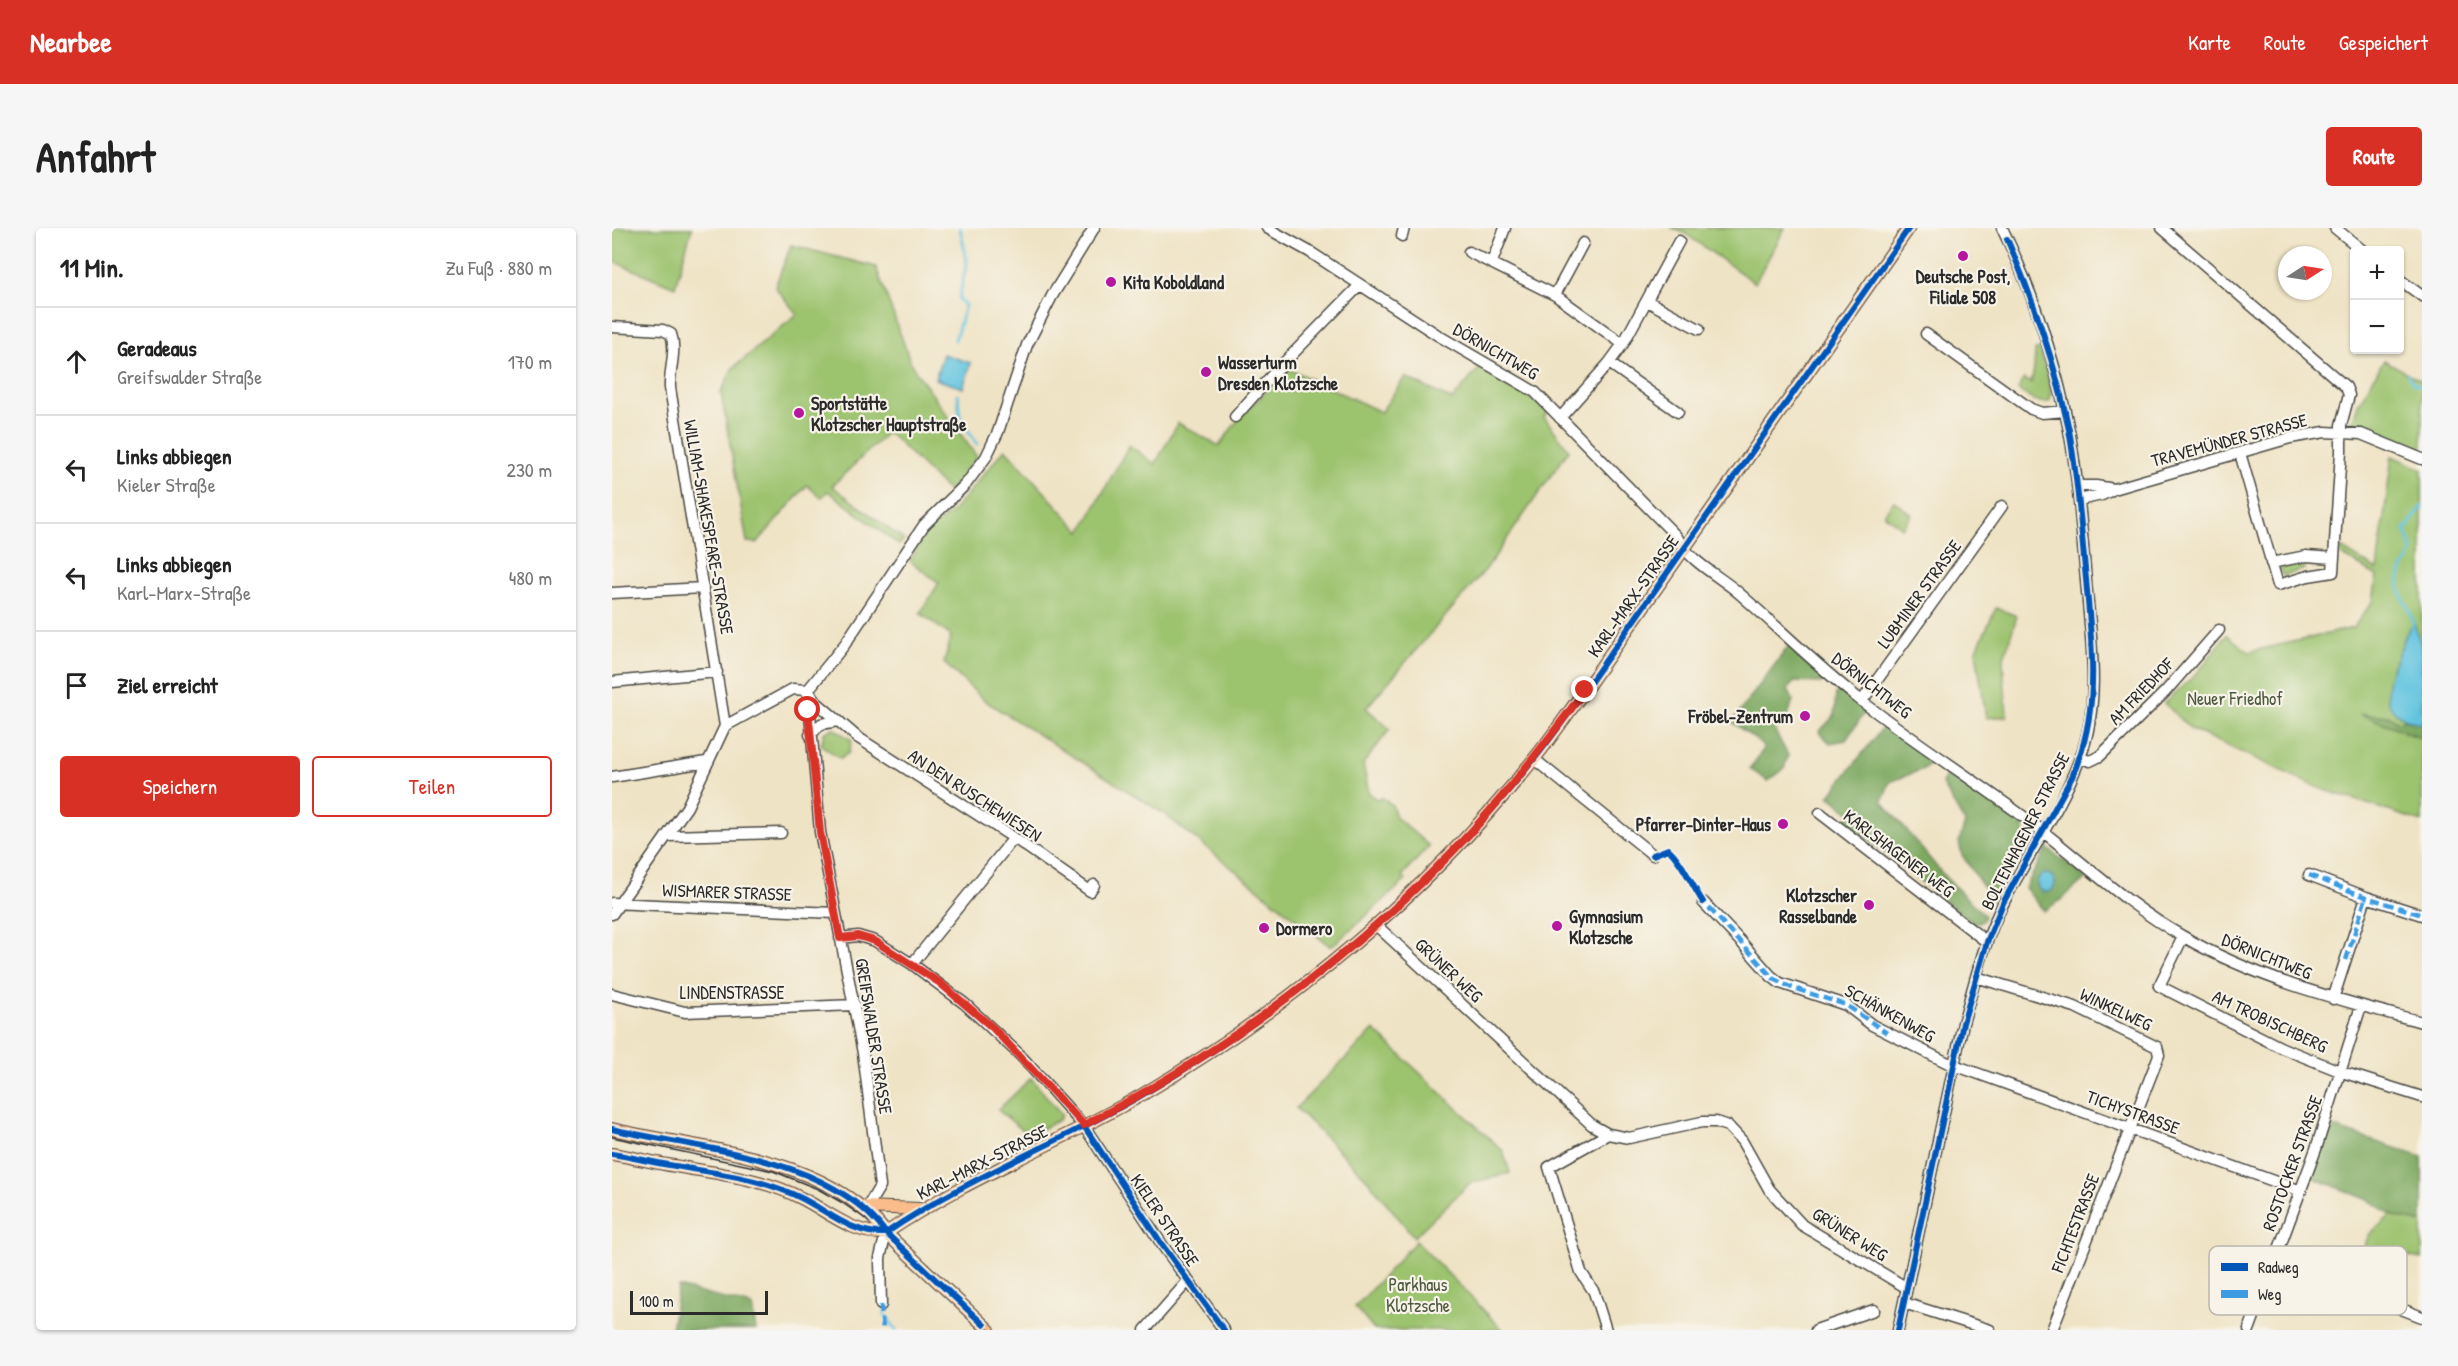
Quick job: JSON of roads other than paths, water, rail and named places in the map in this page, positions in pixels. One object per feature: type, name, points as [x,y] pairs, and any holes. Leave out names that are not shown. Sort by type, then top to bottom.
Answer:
[{"type":"main road","name":"KARL-MARX-STRASSE","points":[[886,1233],[921,1209],[1146,1092],[1245,1029],[1335,960],[1376,925],[1471,832],[1534,759],[1596,675],[1909,228]]},
{"type":"main road","points":[[612,1129],[760,1160],[804,1173],[830,1185],[865,1206],[886,1233],[989,1330]]},
{"type":"main road","points":[[612,1154],[724,1174],[771,1185],[822,1209],[850,1227],[870,1233],[886,1233]]},
{"type":"main road","name":"KARL-MARX-STRASSE","points":[[865,1206],[882,1209],[921,1209]]},
{"type":"street","points":[[614,907],[687,807],[706,762],[725,726],[794,689],[807,690],[851,635],[924,525],[966,484],[986,457],[998,432],[1028,345],[1052,296],[1094,228]]},
{"type":"street","name":"DÖRNICHTWEG","points":[[1267,228],[1310,252],[1439,336],[1535,392],[1677,537],[1683,549],[1739,592],[1862,701],[2043,831],[2119,894],[2183,937],[2266,976],[2333,999],[2422,1022]]},
{"type":"street","points":[[1492,262],[1504,228]]},
{"type":"street","name":"BOLTENHAGENER STRASSE","points":[[1898,1330],[1954,1065],[1976,976],[2003,903],[2080,758],[2089,721],[2093,687],[2093,653],[2079,500],[2065,411],[2032,297],[2001,228]]},
{"type":"street","points":[[2162,228],[2346,387],[2349,402],[2341,432],[2333,572],[2308,576],[2278,585],[2240,453]]},
{"type":"street","points":[[2336,228],[2357,246]]},
{"type":"street","points":[[1560,417],[1609,363],[1623,344],[1679,241]]},
{"type":"street","points":[[1555,295],[1583,243]]},
{"type":"street","points":[[1469,252],[1555,295],[1623,344]]},
{"type":"street","points":[[2404,283],[2422,296]]},
{"type":"street","points":[[1235,417],[1274,373],[1360,285]]},
{"type":"street","points":[[1647,301],[1699,329]]},
{"type":"street","name":"WILLIAM-SHAKESPEARE-STRASSE","points":[[612,327],[663,330],[671,334],[674,344],[669,388],[725,726]]},
{"type":"street","points":[[1926,334],[2031,410],[2042,413],[2065,411]]},
{"type":"street","points":[[1609,363],[1678,412]]},
{"type":"street","name":"TRAVEMÜNDER STRASSE","points":[[2079,500],[2307,434],[2341,432],[2371,438],[2422,459]]},
{"type":"street","name":"TRAVEMÜNDER STRASSE","points":[[2077,486],[2114,489]]},
{"type":"street","name":"LUBMINER STRASSE","points":[[1862,701],[2002,506]]},
{"type":"street","points":[[2271,562],[2306,556],[2334,558]]},
{"type":"street","points":[[612,593],[703,588]]},
{"type":"street","name":"AM FRIEDHOF","points":[[2080,758],[2090,761],[2100,756],[2165,692],[2219,630]]},
{"type":"street","points":[[612,682],[717,672]]},
{"type":"street","name":"AN DEN RUSCHEWIESEN","points":[[807,690],[815,701],[857,737],[1014,838],[1090,891],[1094,885]]},
{"type":"street","name":"GREIFSWALDER STRASSE","points":[[807,690],[820,832],[855,1005],[880,1186],[865,1206]]},
{"type":"street","points":[[810,735],[820,724],[838,721]]},
{"type":"street","points":[[1534,759],[1653,855]]},
{"type":"street","points":[[612,777],[706,762]]},
{"type":"street","name":"KARLSHAGENER WEG","points":[[1820,813],[1987,942]]},
{"type":"street","points":[[668,836],[781,833]]},
{"type":"street","points":[[912,964],[1014,838]]},
{"type":"street","points":[[2309,875],[2422,915]]},
{"type":"street","points":[[2333,999],[2366,897]]},
{"type":"street","name":"SCHÄNKENWEG","points":[[1702,902],[1774,979],[1790,987],[1846,1005],[1887,1033],[1954,1065]]},
{"type":"street","name":"WISMARER STRASSE","points":[[614,907],[716,907],[835,914]]},
{"type":"street","name":"GRÜNER WEG","points":[[1376,925],[1592,1125],[1608,1134],[1629,1138],[1702,1122],[1716,1122],[1728,1126],[1742,1141],[1769,1189],[1802,1225],[1907,1288]]},
{"type":"street","name":"KIELER STRASSE","points":[[840,938],[858,936],[875,941],[940,983],[993,1028],[1084,1125],[1188,1281],[1224,1330]]},
{"type":"street","name":"AM TROBISCHBERG","points":[[2183,937],[2159,986],[2235,1026],[2342,1072],[2422,1097]]},
{"type":"street","name":"WINKELWEG","points":[[1976,976],[2075,1007],[2157,1047],[2159,1055],[2130,1129]]},
{"type":"street","name":"LINDENSTRASSE","points":[[612,994],[685,1012],[855,1005]]},
{"type":"street","name":"ROSTOCKER STRASSE","points":[[2280,1246],[2342,1072],[2361,1006]]},
{"type":"street","name":"TICHYSTRASSE","points":[[1954,1065],[2301,1191]]},
{"type":"street","name":"FICHTESTRASSE","points":[[2052,1330],[2130,1129]]},
{"type":"street","points":[[1606,1330],[1594,1292],[1581,1272],[1550,1167],[1608,1134]]},
{"type":"street","points":[[881,1305],[880,1258],[886,1233]]},
{"type":"street","points":[[1145,1330],[1188,1281]]},
{"type":"street","points":[[1904,1303],[1990,1330]]},
{"type":"street","points":[[1816,1330],[1874,1310]]},
{"type":"street","points":[[2407,1311],[2422,1317]]},
{"type":"street","name":"ROSTOCKER STRASSE","points":[[2249,1330],[2255,1315]]},
{"type":"water","points":[[943,354],[971,363],[963,388],[935,379]]},
{"type":"water","points":[[2414,623],[2422,649],[2422,724],[2397,713],[2390,706],[2387,697],[2389,677],[2406,634]]},
{"type":"water","points":[[2046,874],[2052,877],[2055,883],[2052,889],[2046,892],[2040,889],[2037,883],[2040,877]]},
{"type":"waterway","points":[[955,340],[965,305],[959,299],[967,261],[960,228]]},
{"type":"waterway","points":[[2408,374],[2413,382],[2422,387]]},
{"type":"waterway","points":[[958,394],[960,418],[964,424]]},
{"type":"waterway","points":[[967,429],[977,444]]},
{"type":"waterway","points":[[2413,627],[2413,620],[2399,585],[2402,570],[2411,553],[2405,530],[2422,507]]},
{"type":"waterway","points":[[884,1313],[896,1330]]},
{"type":"tram line","points":[[612,1137],[773,1171],[818,1189],[886,1233],[989,1330]]},
{"type":"place","name":"Deutsche Post, Filiale 508","points":[[1963,256]]},
{"type":"place","name":"Kita Koboldland","points":[[1111,282]]},
{"type":"place","name":"Wasserturm Dresden Klotzsche","points":[[1206,372]]},
{"type":"place","name":"Sportstätte Klotzscher Hauptstraße","points":[[799,413]]},
{"type":"place","name":"Fröbel-Zentrum","points":[[1805,716]]},
{"type":"place","name":"Pfarrer-Dinter-Haus","points":[[1783,824]]},
{"type":"place","name":"Klotzscher Rasselbande","points":[[1869,905]]},
{"type":"place","name":"Gymnasium Klotzsche","points":[[1557,926]]},
{"type":"place","name":"Dormero","points":[[1264,928]]},
{"type":"park label","name":"Neuer Friedhof","points":[[2235,698]]},
{"type":"park label","name":"Parkhaus Klotzsche","points":[[1418,1294]]}]
